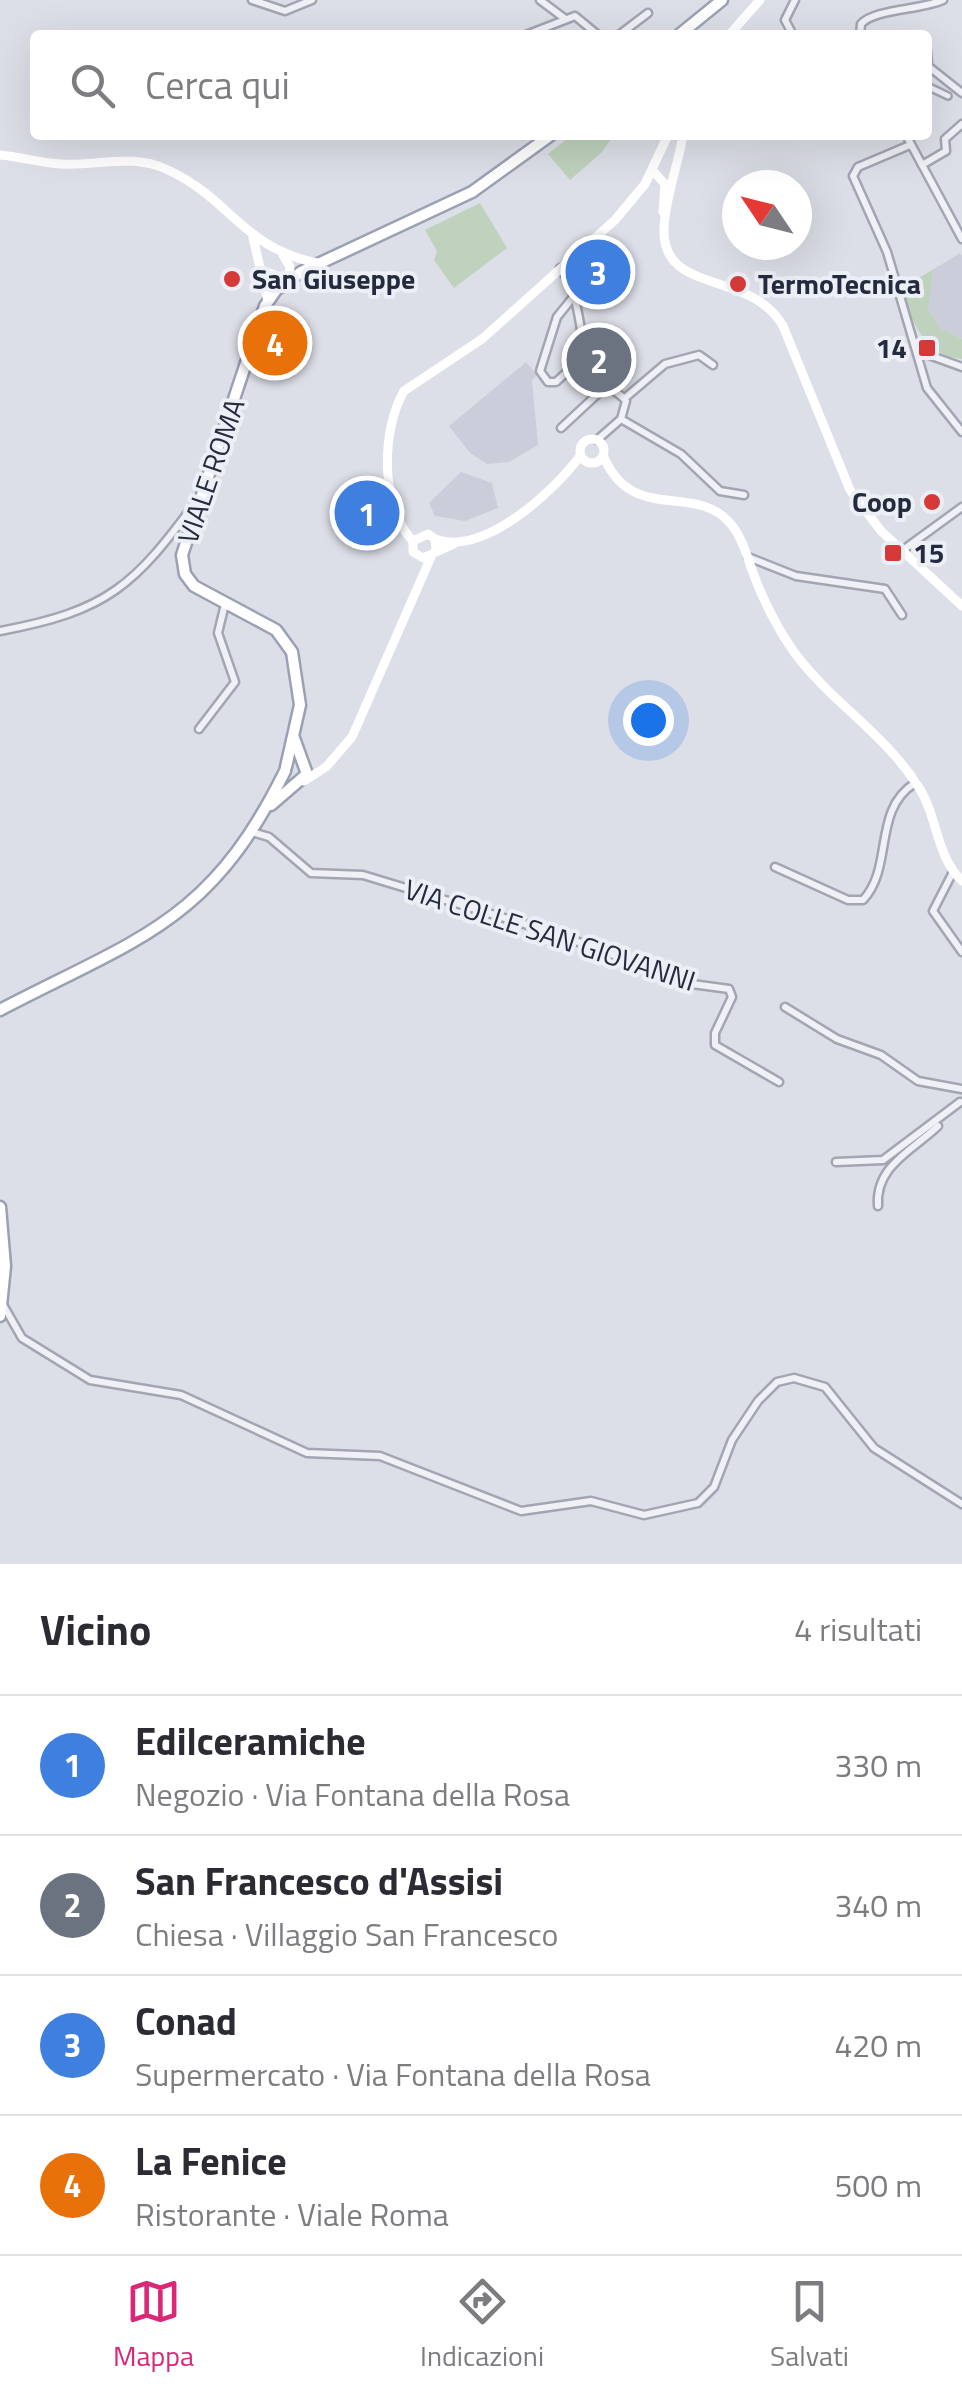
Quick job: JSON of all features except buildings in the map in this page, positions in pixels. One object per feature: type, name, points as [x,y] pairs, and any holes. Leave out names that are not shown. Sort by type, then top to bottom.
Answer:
[{"type":"main road","points":[[685,30],[722,0]]},
{"type":"main road","points":[[733,30],[760,0]]},
{"type":"main road","name":"VIALE ROMA","points":[[0,1010],[102,960],[174,918],[216,880],[252,832],[286,769],[300,690],[290,647],[276,630],[194,586],[183,568],[182,548],[268,301],[288,280],[317,263],[472,192],[544,140]]},
{"type":"main road","points":[[666,140],[678,168]]},
{"type":"main road","points":[[666,140],[652,170],[624,210],[479,342],[404,391],[384,456],[400,515],[423,558],[515,518],[594,453],[616,479],[650,500],[713,509],[732,526],[768,608],[795,652],[888,744],[916,783],[953,872],[962,881]]},
{"type":"main road","points":[[665,220],[682,140]]},
{"type":"main road","points":[[0,155],[60,164],[121,159],[151,163],[199,188],[253,238],[283,255],[317,263]]},
{"type":"main road","points":[[652,170],[664,184],[666,242],[677,266],[756,296],[776,315],[839,471],[869,518],[962,606]]},
{"type":"main road","points":[[253,238],[268,301]]},
{"type":"main road","points":[[261,270],[288,280],[290,268],[283,255]]},
{"type":"main road","points":[[416,542],[435,539],[456,543]]},
{"type":"main road","points":[[332,760],[305,765],[294,761],[286,769],[300,782],[332,760],[359,724],[408,616],[420,576],[433,554],[435,539]]},
{"type":"main road","points":[[416,542],[420,576]]},
{"type":"main road","name":"VIALE ROMA","points":[[262,814],[300,782],[305,765],[294,737]]},
{"type":"main road","points":[[0,1208],[0,1316]]},
{"type":"street","points":[[252,0],[285,11],[312,0]]},
{"type":"street","points":[[540,0],[564,18]]},
{"type":"street","points":[[791,30],[785,20],[795,0]]},
{"type":"street","points":[[860,30],[860,24],[870,16],[916,10],[943,0]]},
{"type":"street","points":[[625,30],[648,12]]},
{"type":"street","points":[[537,30],[564,18],[582,18],[593,30]]},
{"type":"street","points":[[932,70],[962,92]]},
{"type":"street","points":[[932,88],[948,96]]},
{"type":"street","points":[[922,165],[946,151],[946,137],[962,124]]},
{"type":"street","points":[[908,140],[962,240]]},
{"type":"street","points":[[910,146],[853,172],[886,249],[930,392],[962,432]]},
{"type":"street","points":[[954,225],[962,216]]},
{"type":"street","points":[[560,268],[574,294],[586,354],[604,388],[625,398]]},
{"type":"street","points":[[574,294],[557,317],[540,371],[545,380],[556,382],[586,354]]},
{"type":"street","points":[[594,453],[621,419],[625,398],[666,363],[699,355],[713,366]]},
{"type":"street","points":[[919,355],[961,368]]},
{"type":"street","points":[[561,428],[604,388]]},
{"type":"street","points":[[621,419],[681,454],[720,491],[744,496]]},
{"type":"street","points":[[0,632],[75,614],[106,599],[152,560],[199,498]]},
{"type":"street","points":[[902,551],[962,507]]},
{"type":"street","points":[[747,556],[796,576],[885,589],[902,616]]},
{"type":"street","points":[[199,729],[236,680],[218,635],[225,604]]},
{"type":"street","points":[[775,867],[848,900],[864,900],[872,888],[891,808],[916,783]]},
{"type":"street","name":"VIA COLLE SAN GIOVANNI","points":[[252,832],[269,837],[310,872],[360,874],[554,932],[696,985],[729,989],[732,997],[714,1033],[716,1045],[779,1082]]},
{"type":"street","points":[[953,872],[933,911],[962,952]]},
{"type":"street","points":[[785,1007],[837,1039],[881,1056],[918,1081],[962,1090]]},
{"type":"street","points":[[836,1162],[883,1160],[961,1100]]},
{"type":"street","points":[[878,1206],[878,1186],[884,1172],[961,1100]]},
{"type":"street","points":[[2,1302],[22,1338],[90,1380],[181,1395],[311,1454],[380,1456],[521,1511],[590,1500],[644,1514],[701,1501],[714,1487],[743,1421],[768,1390],[791,1378],[825,1387],[878,1451],[962,1504]]},
{"type":"shaded area","points":[[960,253],[962,339],[940,328],[928,309],[934,269]]},
{"type":"shaded area","points":[[526,362],[537,375],[532,380],[538,445],[509,462],[487,464],[470,453],[449,426]]},
{"type":"shaded area","points":[[461,472],[492,483],[498,508],[465,521],[435,516],[429,503]]},
{"type":"green space","points":[[566,140],[610,140],[570,180],[548,154]]},
{"type":"green space","points":[[480,203],[507,248],[454,288],[434,260],[437,251],[425,230]]},
{"type":"green space","points":[[934,269],[928,309],[940,328],[962,339],[962,359],[929,344],[909,312],[901,288]]},
{"type":"place","name":"Conad","points":[[598,272]]},
{"type":"place","name":"San Giuseppe","points":[[232,279]]},
{"type":"place","name":"TermoTecnica","points":[[738,284]]},
{"type":"place","name":"La Fenice","points":[[275,343]]},
{"type":"place","name":"14","points":[[927,348]]},
{"type":"place","name":"San Francesco d'Assisi","points":[[599,360]]},
{"type":"place","name":"Coop","points":[[932,502]]},
{"type":"place","name":"Edilceramiche","points":[[367,513]]},
{"type":"place","name":"15","points":[[893,553]]}]
